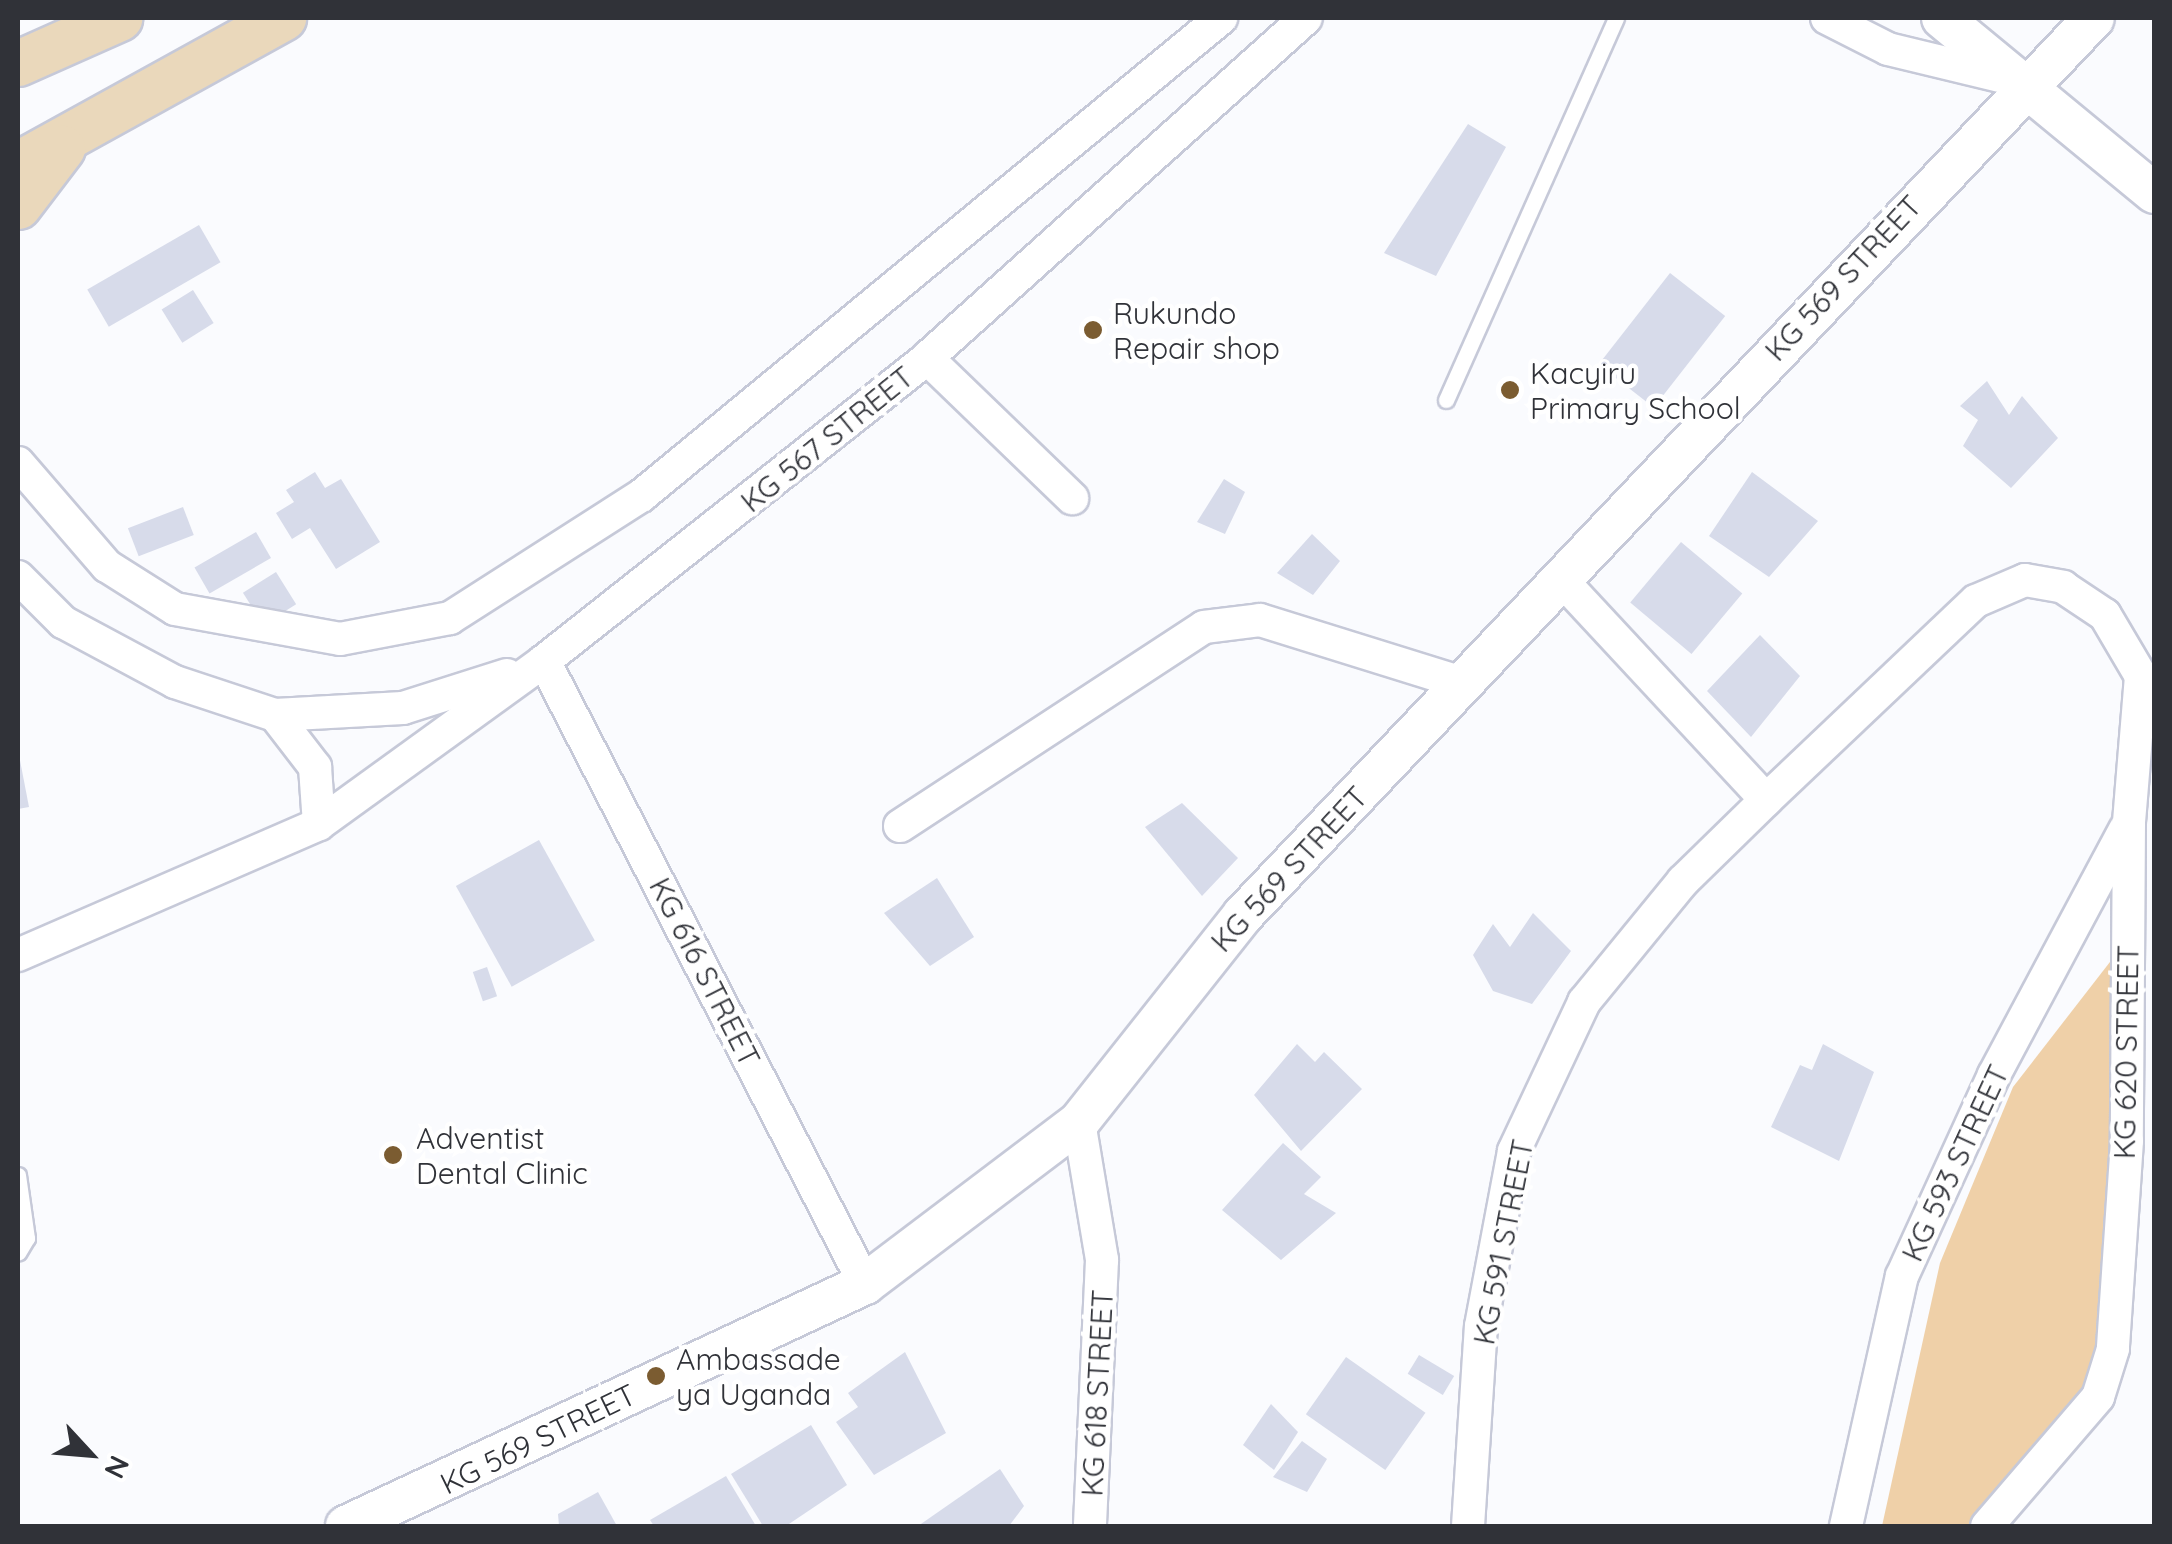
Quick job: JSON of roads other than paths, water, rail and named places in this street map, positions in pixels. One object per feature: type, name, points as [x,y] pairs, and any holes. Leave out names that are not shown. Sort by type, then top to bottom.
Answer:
[{"type":"main road","points":[[18,62],[120,18]]},
{"type":"main road","points":[[18,164],[64,145],[283,18]]},
{"type":"main road","points":[[18,206],[64,145]]},
{"type":"street","points":[[18,463],[107,566],[175,610],[340,639],[450,618],[642,496],[1222,18]]},
{"type":"street","name":"KG 567 STREET","points":[[18,955],[319,824],[544,661],[927,358],[1306,18]]},
{"type":"street","points":[[1827,18],[1888,49],[2027,82]]},
{"type":"street","points":[[1942,18],[2118,156],[2154,193]]},
{"type":"street","points":[[2027,82],[2056,18]]},
{"type":"street","name":"KG 569 STREET","points":[[346,1526],[865,1284],[1079,1122],[1178,988],[2027,82],[2094,18]]},
{"type":"street","points":[[927,358],[1072,498]]},
{"type":"street","points":[[1560,577],[1766,800]]},
{"type":"street","points":[[18,578],[63,622],[143,665],[275,714],[403,708],[544,661]]},
{"type":"street","name":"KG 620 STREET","points":[[1766,800],[1976,602],[2025,580],[2063,587],[2106,615],[2141,676],[2129,823],[2127,1141],[2113,1349],[2098,1397],[1987,1526]]},
{"type":"street","points":[[900,826],[1204,626],[1260,620],[1462,683]]},
{"type":"street","name":"KG 616 STREET","points":[[544,661],[865,1284]]},
{"type":"street","points":[[275,714],[315,767],[319,824]]},
{"type":"street","name":"KG 591 STREET","points":[[1468,1526],[1481,1326],[1514,1151],[1584,1002],[1682,881],[1766,800]]},
{"type":"street","name":"KG 593 STREET","points":[[1846,1526],[1902,1276],[1994,1074],[2129,823]]},
{"type":"street","name":"KG 618 STREET","points":[[1079,1122],[1102,1260],[1090,1526]]},
{"type":"lane","points":[[1446,400],[1616,18]]},
{"type":"lane","points":[[18,1175],[27,1238],[18,1254]]},
{"type":"place","name":"Rukundo Repair shop","points":[[1093,330]]},
{"type":"place","name":"Kacyiru Primary School","points":[[1510,390]]},
{"type":"place","name":"Adventist Dental Clinic","points":[[393,1155]]},
{"type":"place","name":"Ambassade ya Uganda","points":[[656,1376]]}]
